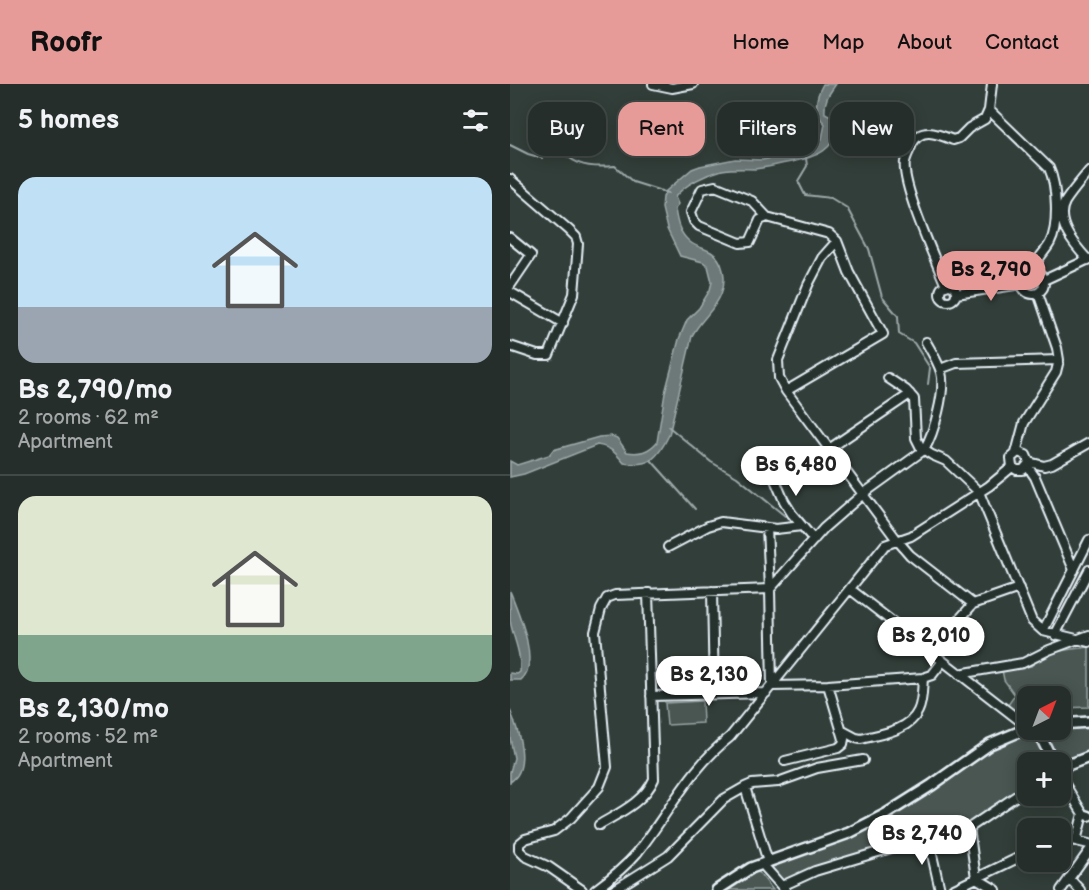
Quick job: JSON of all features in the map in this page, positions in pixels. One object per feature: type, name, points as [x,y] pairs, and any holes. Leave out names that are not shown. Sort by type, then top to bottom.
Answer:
[{"type":"main road","points":[[1071,723],[1089,722]]},
{"type":"main road","points":[[717,890],[751,868],[849,833],[886,814],[990,744],[1017,733]]},
{"type":"main road","points":[[1071,764],[1089,757]]},
{"type":"street","points":[[653,84],[672,88],[693,84]]},
{"type":"street","points":[[946,286],[908,187],[905,161],[915,138],[932,132],[953,140],[985,119],[989,110],[992,84]]},
{"type":"street","points":[[989,110],[1049,168],[1055,180],[1056,226],[1049,245],[1035,262],[1033,272]]},
{"type":"street","points":[[1044,280],[1089,260],[1072,242],[1063,221],[1064,204],[1089,171]]},
{"type":"street","points":[[510,179],[576,237],[578,244],[574,294],[549,355],[537,355],[510,346]]},
{"type":"street","points":[[767,217],[760,220],[750,242],[746,244],[699,226],[694,221],[691,212],[702,189],[715,186],[752,201],[767,217],[829,234],[837,241],[849,272],[883,334],[786,392]]},
{"type":"street","points":[[510,238],[531,255],[510,286]]},
{"type":"street","points":[[837,241],[822,258],[808,285],[778,360],[779,378],[786,392],[897,540],[910,555],[973,604]]},
{"type":"street","points":[[1033,272],[1040,274],[1044,280],[1043,288],[1038,293],[1028,293],[1022,284],[1026,274],[1033,272]]},
{"type":"street","points":[[946,286],[940,293],[944,300],[952,300],[956,294],[1022,284]]},
{"type":"street","points":[[946,286],[952,287],[956,294]]},
{"type":"street","points":[[510,292],[563,323]]},
{"type":"street","points":[[1012,467],[1011,461],[1016,453],[1024,423],[1056,372],[1059,360],[1038,293]]},
{"type":"street","points":[[582,890],[549,867],[525,856],[519,850],[519,844],[525,839],[554,831],[571,818],[599,787],[606,768],[595,632],[607,597],[648,593],[770,589],[824,528],[863,494],[924,450],[930,440],[938,410],[942,377],[926,342]]},
{"type":"street","points":[[940,369],[956,363],[1059,360]]},
{"type":"street","points":[[888,378],[914,399],[916,438],[924,450],[946,461],[979,492],[1032,621],[1043,631],[1089,642]]},
{"type":"street","points":[[829,449],[910,394]]},
{"type":"street","points":[[1012,467],[1020,471],[1029,465],[1052,464],[1089,443]]},
{"type":"street","points":[[1016,453],[1021,452],[1026,455],[1074,570]]},
{"type":"street","points":[[767,461],[784,501],[814,540]]},
{"type":"street","points":[[595,890],[638,852],[676,795],[711,752],[730,737],[885,545],[911,536],[979,492],[1012,467]]},
{"type":"street","points":[[669,547],[708,526],[722,522],[776,529],[802,526]]},
{"type":"street","points":[[767,528],[770,589],[769,690]]},
{"type":"street","points":[[1043,631],[1089,540]]},
{"type":"street","points":[[1055,635],[1089,570]]},
{"type":"street","points":[[957,622],[973,604],[1019,588]]},
{"type":"street","points":[[850,589],[1017,719]]},
{"type":"street","points":[[712,591],[714,694]]},
{"type":"street","points":[[599,825],[632,805],[650,789],[654,779],[648,593]]},
{"type":"street","points":[[959,674],[1023,663],[1049,650],[1089,635]]},
{"type":"street","points":[[651,696],[714,694],[923,678],[932,675],[943,661]]},
{"type":"street","points":[[841,730],[861,739],[894,730],[906,724],[918,712],[923,678]]},
{"type":"street","points":[[785,761],[838,748],[843,744],[828,685]]},
{"type":"street","points":[[614,890],[668,856],[724,799],[745,787],[752,784],[778,782],[817,768],[863,760]]},
{"type":"street","points":[[745,787],[765,863],[784,888],[815,871],[928,837],[969,828],[1017,795]]},
{"type":"street","points":[[1071,792],[1086,815],[1076,841]]},
{"type":"street","points":[[969,828],[972,883]]},
{"type":"street","points":[[928,837],[940,890]]},
{"type":"street","points":[[1071,840],[1089,844]]},
{"type":"street","points":[[1061,890],[1089,851]]},
{"type":"street","points":[[952,890],[972,883],[1017,859]]},
{"type":"street","points":[[1069,878],[1080,890]]},
{"type":"street","points":[[972,883],[996,890]]},
{"type":"shaded area","points":[[823,84],[836,84],[825,104],[825,113],[830,116],[830,145],[818,154],[818,143],[822,139],[825,124],[818,115],[818,94]]},
{"type":"shaded area","points":[[779,156],[812,156],[755,169],[722,170],[690,184],[675,197],[678,204],[675,209],[681,231],[692,244],[708,251],[719,260],[724,283],[718,300],[692,336],[669,435],[661,450],[647,462],[633,464],[624,463],[612,451],[597,445],[524,474],[510,477],[510,461],[517,465],[549,455],[553,450],[599,437],[617,438],[627,452],[632,453],[647,450],[657,442],[665,393],[679,339],[687,320],[699,308],[712,282],[708,266],[703,262],[680,256],[667,229],[662,208],[663,197],[666,191],[692,169],[700,166],[735,159],[763,160]]},
{"type":"shaded area","points":[[510,591],[526,637],[528,650],[527,672],[521,680],[510,680],[510,673],[520,672],[520,664],[510,620]]},
{"type":"shaded area","points":[[1089,647],[1089,707],[1071,708],[1071,686],[1017,686],[1017,713],[1008,705],[1015,695],[1004,680],[1002,670],[1031,666],[1043,657],[1066,650]]},
{"type":"shaded area","points":[[702,701],[703,723],[667,725],[665,703]]},
{"type":"shaded area","points":[[510,710],[519,738],[522,759],[517,776],[510,782],[514,758],[510,738]]},
{"type":"shaded area","points":[[1089,726],[1089,754],[1071,762],[1071,752],[1051,752],[1046,740],[1071,740],[1071,728]]},
{"type":"shaded area","points":[[1017,736],[1017,740],[1040,740],[1046,752],[1017,752],[1017,792],[975,821],[847,857],[782,881],[770,866],[858,833],[938,785],[995,746]]},
{"type":"shaded area","points":[[757,870],[773,890],[724,890]]},
{"type":"waterway","points":[[510,145],[542,158],[549,141],[578,163],[615,166],[633,182],[668,193]]},
{"type":"waterway","points":[[806,158],[807,166],[798,181],[805,195],[831,198],[847,208],[869,249],[882,297],[898,316],[899,334],[914,343],[930,368],[928,384]]},
{"type":"waterway","points":[[669,427],[711,462],[737,477],[785,516]]},
{"type":"waterway","points":[[651,460],[695,509]]}]
